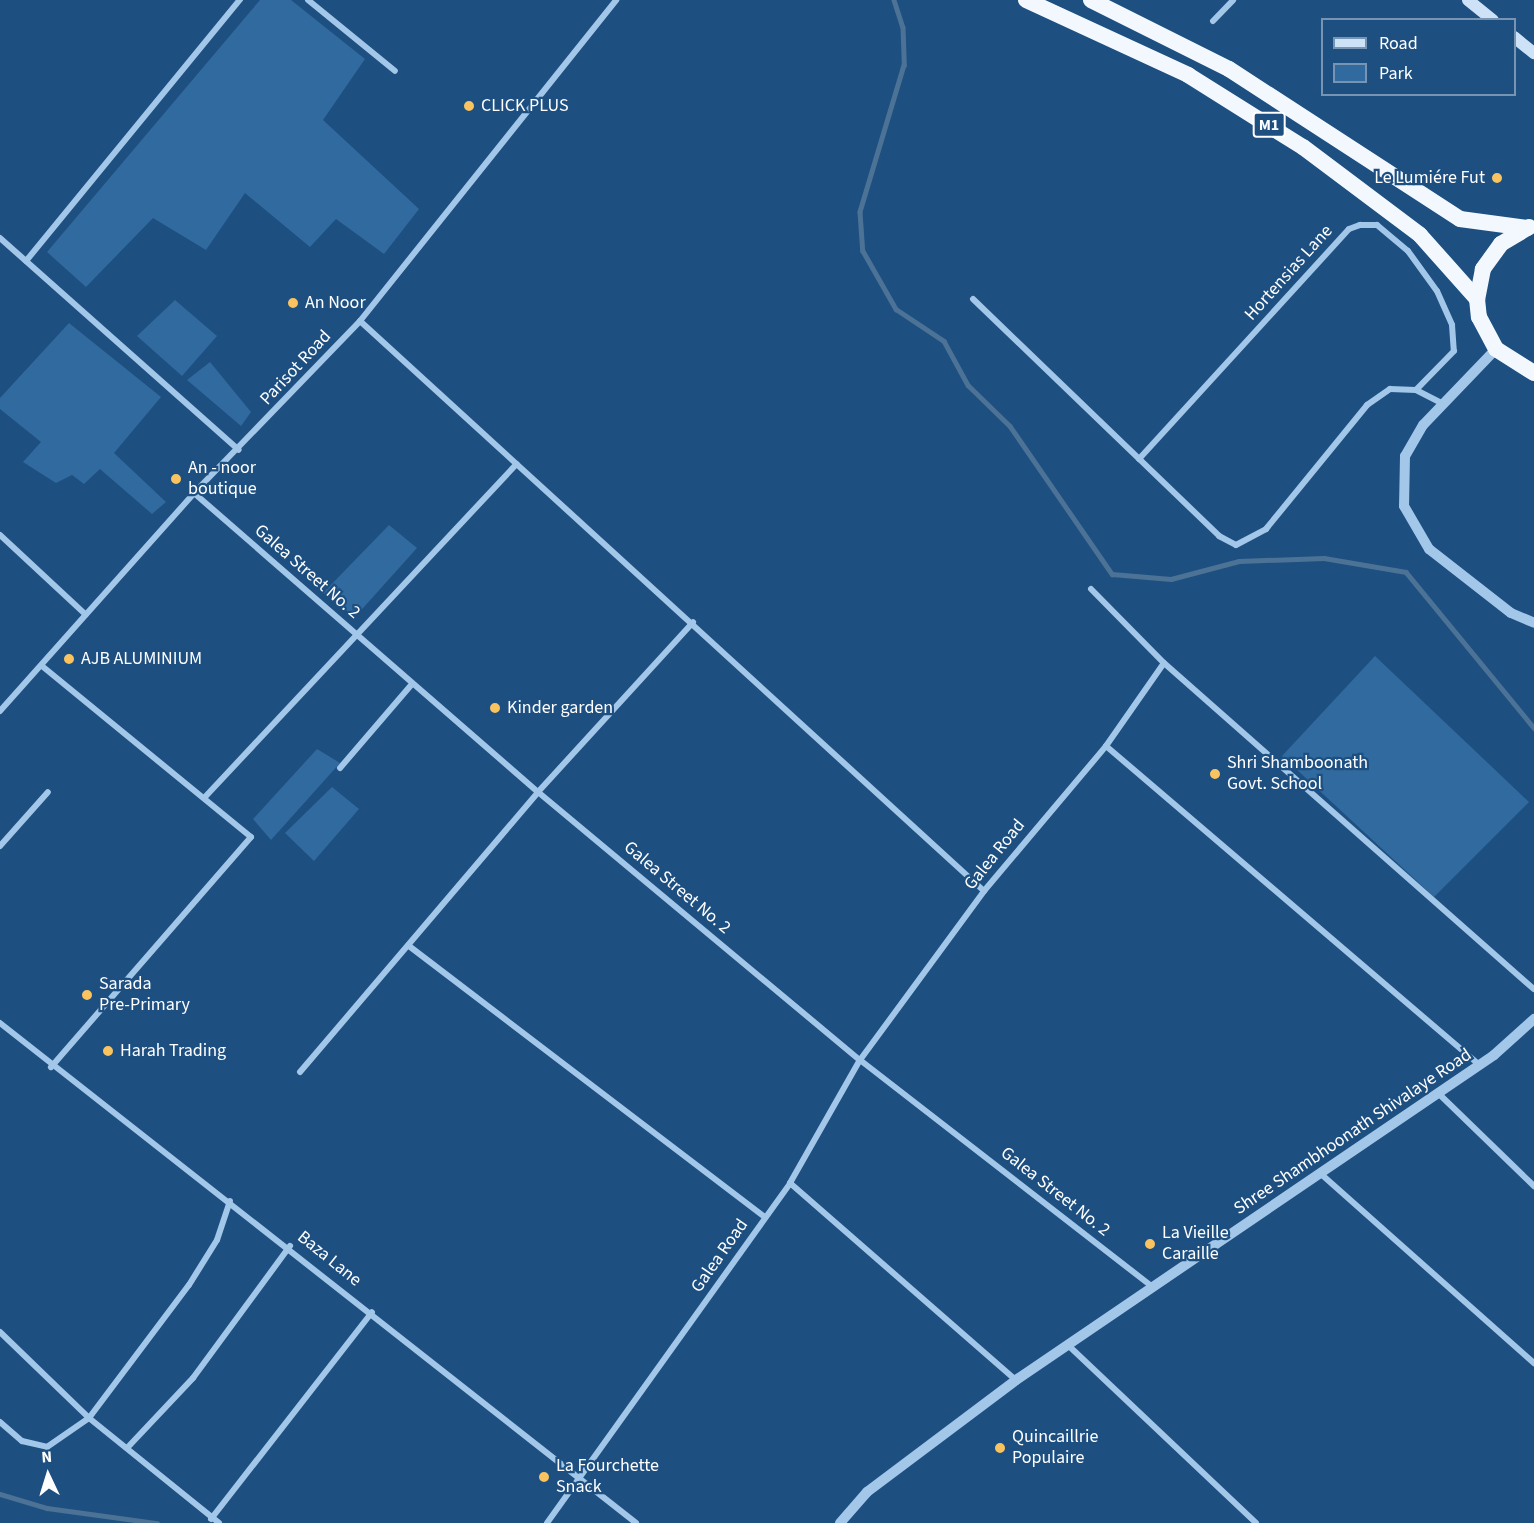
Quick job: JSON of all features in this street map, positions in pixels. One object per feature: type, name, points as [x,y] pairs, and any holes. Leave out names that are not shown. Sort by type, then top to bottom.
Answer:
[{"type":"highway","name":"M1","points":[[1026,0],[1188,75],[1303,147],[1420,235],[1477,299]]},
{"type":"highway","name":"M1","points":[[1091,0],[1229,69],[1460,219],[1530,227]]},
{"type":"highway","name":"M1","points":[[1530,227],[1501,244],[1483,269],[1477,299],[1482,326],[1496,350],[1534,373]]},
{"type":"main road","points":[[1468,0],[1490,18]]},
{"type":"main road","points":[[1516,38],[1534,52]]},
{"type":"street","points":[[26,261],[240,0]]},
{"type":"street","points":[[308,0],[395,70]]},
{"type":"street","name":"Parisot Road","points":[[0,711],[194,493],[239,450],[360,321],[616,0]]},
{"type":"street","points":[[1213,21],[1233,0]]},
{"type":"street","name":"Hortensias Lane","points":[[1139,459],[1349,230],[1360,225],[1377,225],[1408,251],[1437,291],[1452,325],[1454,351],[1416,390]]},
{"type":"street","points":[[0,238],[239,450]]},
{"type":"street","points":[[974,298],[1139,459],[1236,545],[1266,529],[1367,405],[1390,388],[1416,390],[1441,403]]},
{"type":"street","points":[[360,321],[693,622],[984,891]]},
{"type":"street","points":[[1496,350],[1441,403],[1405,456],[1404,506],[1412,529],[1455,572],[1510,613],[1534,623]]},
{"type":"street","points":[[206,797],[518,464]]},
{"type":"street","name":"Galea Street No. 2","points":[[194,493],[538,792],[860,1060],[1154,1288]]},
{"type":"street","points":[[0,535],[86,615]]},
{"type":"street","points":[[1091,589],[1164,663],[1534,989]]},
{"type":"street","points":[[300,1072],[538,792],[693,622]]},
{"type":"street","name":"Galea Road","points":[[548,1523],[790,1183],[860,1060],[984,891],[1106,746],[1164,663]]},
{"type":"street","points":[[42,666],[206,797],[251,837],[51,1067]]},
{"type":"street","points":[[340,768],[412,684]]},
{"type":"street","points":[[1106,746],[1480,1065]]},
{"type":"street","points":[[0,846],[48,792]]},
{"type":"street","points":[[409,946],[765,1217]]},
{"type":"street","name":"Shree Shambhoonath Shivalaye Road","points":[[840,1523],[867,1492],[1016,1380],[1070,1347],[1480,1065],[1534,1018]]},
{"type":"street","name":"Baza Lane","points":[[0,1023],[51,1067],[290,1246],[636,1523]]},
{"type":"street","points":[[1438,1093],[1534,1186]]},
{"type":"street","points":[[1321,1174],[1534,1363]]},
{"type":"street","points":[[790,1183],[1016,1380]]},
{"type":"street","points":[[0,1422],[21,1441],[47,1447],[89,1418],[189,1285],[217,1240],[230,1201]]},
{"type":"street","points":[[128,1447],[193,1378],[290,1246]]},
{"type":"street","points":[[212,1519],[372,1312]]},
{"type":"street","points":[[0,1332],[89,1418],[128,1447],[219,1523]]},
{"type":"street","points":[[1070,1347],[1256,1523]]},
{"type":"green space","points":[[260,0],[291,0],[365,59],[323,120],[419,209],[384,254],[336,219],[310,247],[245,193],[206,250],[153,218],[86,287],[47,252]]},
{"type":"green space","points":[[175,300],[217,336],[182,376],[137,336]]},
{"type":"green space","points":[[69,323],[161,397],[114,453],[166,502],[152,514],[100,469],[84,484],[72,475],[56,483],[23,462],[41,442],[0,409],[0,398]]},
{"type":"green space","points":[[210,362],[251,412],[241,426],[187,380]]},
{"type":"green space","points":[[389,525],[417,548],[355,617],[323,593]]},
{"type":"green space","points":[[1375,656],[1529,802],[1434,897],[1282,756]]},
{"type":"green space","points":[[317,749],[340,763],[271,840],[253,819]]},
{"type":"green space","points":[[332,787],[359,809],[314,861],[285,833]]},
{"type":"waterway","points":[[894,0],[903,27],[904,65],[860,212],[863,251],[896,309],[944,341],[968,385],[1010,426],[1112,574],[1171,579],[1239,561],[1324,558],[1406,572],[1534,728]]},
{"type":"waterway","points":[[0,1494],[47,1508],[157,1523]]},
{"type":"place","name":"CLICK PLUS","points":[[469,106]]},
{"type":"place","name":"Le Lumiére Fut","points":[[1497,178]]},
{"type":"place","name":"An Noor","points":[[293,303]]},
{"type":"place","name":"An - noor boutique","points":[[176,479]]},
{"type":"place","name":"AJB ALUMINIUM","points":[[69,659]]},
{"type":"place","name":"Kinder garden","points":[[495,708]]},
{"type":"place","name":"Shri Shamboonath Govt. School","points":[[1215,774]]},
{"type":"place","name":"Sarada Pre-Primary","points":[[87,995]]},
{"type":"place","name":"Harah Trading","points":[[108,1051]]},
{"type":"place","name":"La Vieille Caraille","points":[[1150,1244]]},
{"type":"place","name":"Quincaillrie Populaire","points":[[1000,1448]]},
{"type":"place","name":"La Fourchette Snack","points":[[544,1477]]}]
